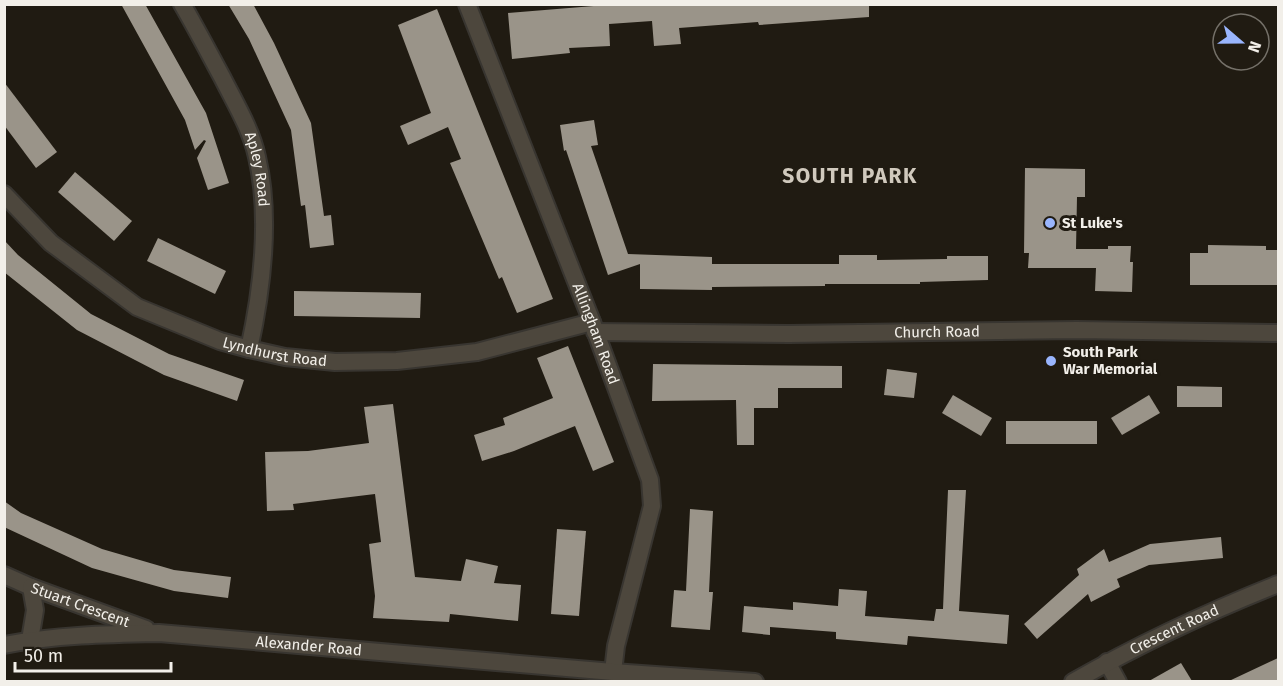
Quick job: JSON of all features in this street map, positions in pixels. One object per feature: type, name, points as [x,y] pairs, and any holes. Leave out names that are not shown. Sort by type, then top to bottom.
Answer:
[{"type":"street","name":"Apley Road","points":[[182,4],[237,105],[258,157],[264,223],[257,313],[249,349]]},
{"type":"street","name":"Allingham Road","points":[[466,4],[594,327],[650,480],[652,506],[616,646],[613,672]]},
{"type":"street","name":"Lyndhurst Road","points":[[4,194],[51,243],[137,307],[220,341],[249,349],[285,357],[335,362],[397,361],[477,352],[594,327]]},
{"type":"street","name":"Church Road","points":[[594,327],[789,334],[1077,330],[1278,333]]},
{"type":"street","name":"Stuart Crescent","points":[[4,574],[31,587],[159,633]]},
{"type":"street","name":"Crescent Road","points":[[1073,681],[1107,662],[1236,601],[1278,584]]},
{"type":"street","points":[[30,640],[35,610],[31,587]]},
{"type":"street","name":"Alexander Road","points":[[4,645],[30,640],[98,634],[159,633],[613,672]]},
{"type":"street","points":[[1107,662],[1118,681]]},
{"type":"street","points":[[613,672],[755,681]]},
{"type":"building","points":[[121,4],[145,4],[206,113],[229,183],[208,190],[197,158],[206,141],[204,140],[195,150],[185,120]]},
{"type":"building","points":[[228,4],[253,4],[311,123],[324,216],[331,215],[334,245],[310,248],[305,205],[301,206],[291,130],[249,39]]},
{"type":"building","points":[[618,4],[869,4],[869,17],[679,28],[681,44],[654,46],[652,21],[609,24],[610,46],[569,48],[570,53],[512,59],[508,13]]},
{"type":"building","points":[[437,9],[553,299],[517,313],[502,277],[499,279],[450,163],[461,159],[448,127],[408,145],[400,126],[431,113],[398,25]]},
{"type":"building","points":[[4,82],[57,152],[36,168],[4,125]]},
{"type":"building","points":[[594,120],[598,145],[591,146],[628,254],[712,257],[712,264],[839,264],[839,255],[877,255],[877,260],[988,256],[988,280],[920,282],[920,284],[712,287],[712,290],[640,289],[640,264],[608,275],[566,150],[564,151],[560,125]]},
{"type":"building","name":"St Luke's","points":[[1025,168],[1085,169],[1085,197],[1077,197],[1076,249],[1131,246],[1132,292],[1095,291],[1096,268],[1028,268],[1029,253],[1024,253]]},
{"type":"building","points":[[75,172],[132,221],[114,241],[58,192]]},
{"type":"building","points":[[158,238],[226,271],[215,294],[147,261]]},
{"type":"building","points":[[4,240],[18,255],[91,314],[169,354],[244,380],[237,401],[164,375],[77,330],[4,272]]},
{"type":"building","points":[[1208,245],[1266,246],[1266,250],[1278,250],[1278,285],[1190,285],[1190,253],[1208,253]]},
{"type":"building","points":[[294,291],[421,293],[420,318],[294,316]]},
{"type":"building","points":[[568,346],[614,462],[593,471],[575,426],[514,451],[482,461],[474,435],[505,425],[503,418],[553,398],[537,358]]},
{"type":"building","points":[[653,364],[842,366],[842,388],[778,388],[778,408],[754,408],[754,445],[737,445],[736,400],[652,401]]},
{"type":"building","points":[[887,369],[917,373],[914,398],[884,395]]},
{"type":"building","points":[[1177,386],[1222,387],[1222,407],[1177,407]]},
{"type":"building","points":[[953,395],[992,418],[981,436],[942,413]]},
{"type":"building","points":[[1149,395],[1160,413],[1122,435],[1111,418]]},
{"type":"building","points":[[393,404],[415,577],[461,581],[466,559],[498,566],[494,583],[521,585],[518,621],[450,614],[449,622],[373,618],[375,596],[369,544],[381,542],[375,494],[293,504],[294,510],[267,511],[265,452],[308,451],[369,443],[364,407]]},
{"type":"building","points":[[1006,421],[1097,421],[1097,444],[1006,444]]},
{"type":"building","points":[[948,490],[966,490],[959,611],[1009,615],[1007,644],[908,636],[907,645],[836,639],[836,632],[770,627],[770,635],[742,632],[744,606],[793,610],[793,602],[838,606],[839,589],[867,591],[865,616],[934,621],[936,609],[943,609]]},
{"type":"building","points":[[4,501],[21,513],[102,549],[174,570],[231,577],[228,598],[174,591],[92,568],[4,527]]},
{"type":"building","points":[[690,509],[713,511],[709,592],[713,592],[710,630],[671,627],[674,590],[686,591]]},
{"type":"building","points":[[557,529],[586,531],[579,616],[551,614]]},
{"type":"building","points":[[1221,537],[1223,558],[1149,565],[1117,579],[1120,587],[1091,602],[1088,594],[1037,639],[1024,624],[1079,575],[1077,569],[1104,549],[1109,562],[1150,544]]},
{"type":"building","points":[[1278,658],[1278,681],[1229,681]]},
{"type":"building","points":[[1181,663],[1192,681],[1149,681]]},
{"type":"place","name":"St Luke's","points":[[1050,223]]},
{"type":"place","name":"South Park War Memorial","points":[[1051,361]]},
{"type":"district","name":"SOUTH PARK","points":[[850,176]]}]
